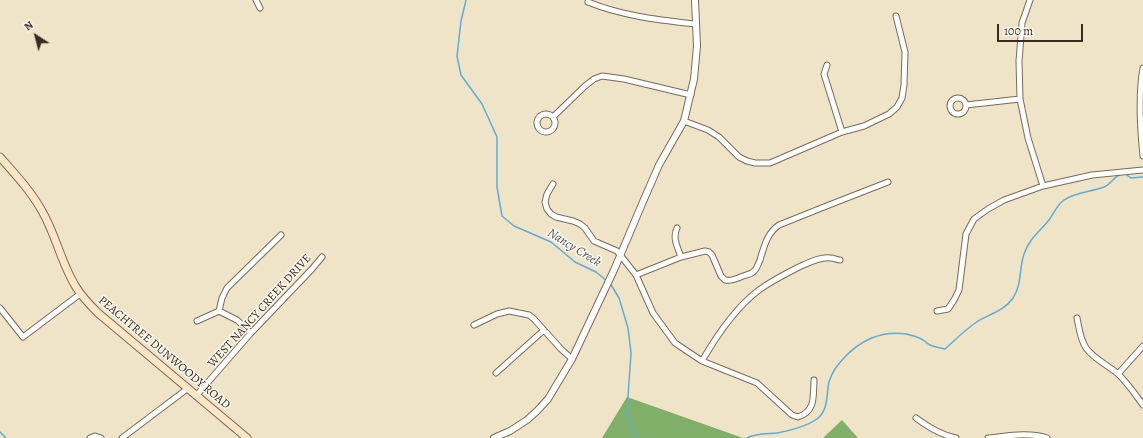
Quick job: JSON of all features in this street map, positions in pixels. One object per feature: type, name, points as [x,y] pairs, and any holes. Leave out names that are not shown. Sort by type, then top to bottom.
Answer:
[{"type":"main road","name":"PEACHTREE DUNWOODY ROAD","points":[[0,157],[19,179],[42,210],[48,221],[69,275],[80,294],[98,313],[247,438]]},
{"type":"street","points":[[256,0],[260,8]]},
{"type":"street","points":[[494,438],[522,424],[537,411],[548,399],[572,359],[621,256],[659,165],[684,121],[694,79],[697,46],[695,0]]},
{"type":"street","points":[[1030,0],[1022,23],[1019,61],[1020,99],[1028,138],[1043,186]]},
{"type":"street","points":[[588,2],[611,10],[664,21],[695,24]]},
{"type":"street","points":[[684,121],[708,130],[719,137],[739,157],[747,161],[755,163],[770,163],[842,132],[864,126],[889,114],[897,107],[902,98],[904,85],[905,52],[896,16]]},
{"type":"street","points":[[827,65],[824,74],[842,132]]},
{"type":"street","points":[[1143,69],[1140,128],[1143,156]]},
{"type":"street","points":[[552,117],[585,86],[594,79],[602,76],[624,79],[691,95]]},
{"type":"street","points":[[966,105],[1020,99]]},
{"type":"street","points":[[937,311],[948,309],[959,290],[966,234],[974,219],[988,209],[1004,200],[1043,186],[1092,176],[1143,170]]},
{"type":"street","points":[[636,275],[681,257],[705,251],[709,252],[712,256],[721,276],[725,280],[735,280],[754,271],[770,234],[779,225],[888,182]]},
{"type":"street","points":[[553,184],[547,194],[545,202],[547,209],[556,217],[580,224],[585,228],[594,241],[617,251],[636,275],[653,313],[675,343],[702,360],[757,383],[792,415],[798,417],[805,415],[812,407],[814,380]]},
{"type":"street","points":[[677,228],[674,238],[681,257]]},
{"type":"street","points":[[197,321],[219,310],[222,298],[227,288],[281,235]]},
{"type":"street","name":"WEST NANCY CREEK DRIVE","points":[[196,396],[251,333],[322,257]]},
{"type":"street","points":[[702,360],[714,339],[732,317],[760,290],[807,263],[824,258],[840,260]]},
{"type":"street","points":[[0,308],[23,338],[80,294]]},
{"type":"street","points":[[219,310],[237,320],[251,333]]},
{"type":"street","points":[[474,325],[497,314],[509,311],[528,315],[534,319],[560,349],[572,359]]},
{"type":"street","points":[[1076,318],[1085,347],[1118,374],[1129,385],[1143,405]]},
{"type":"street","points":[[496,373],[544,330]]},
{"type":"street","points":[[1118,374],[1143,346]]},
{"type":"street","points":[[122,438],[187,389]]},
{"type":"street","points":[[916,418],[926,426],[956,438]]},
{"type":"street","points":[[988,438],[1038,435],[1047,438]]},
{"type":"street","points":[[90,438],[94,436],[101,438]]},
{"type":"green space","points":[[627,397],[743,438],[602,438]]},
{"type":"green space","points":[[842,420],[858,438],[823,438]]},
{"type":"waterway","name":"Nancy Creek","points":[[466,0],[461,21],[457,56],[461,75],[482,104],[497,137],[497,187],[502,216],[514,226],[551,242],[575,262],[596,272],[607,281]]},
{"type":"waterway","points":[[1124,173],[1131,178],[1143,177]]},
{"type":"waterway","points":[[747,438],[758,434],[777,433],[792,430],[817,419],[824,411],[831,375],[849,353],[863,342],[879,335],[897,333],[919,338],[930,345],[945,349],[978,321],[1002,309],[1010,302],[1016,293],[1022,259],[1026,249],[1049,220],[1057,207],[1064,200],[1073,195],[1104,187],[1121,174]]},
{"type":"waterway","name":"Nancy Creek","points":[[610,283],[619,298],[628,328],[631,353],[627,411],[636,438]]},
{"type":"waterway","points":[[0,432],[6,438]]}]
